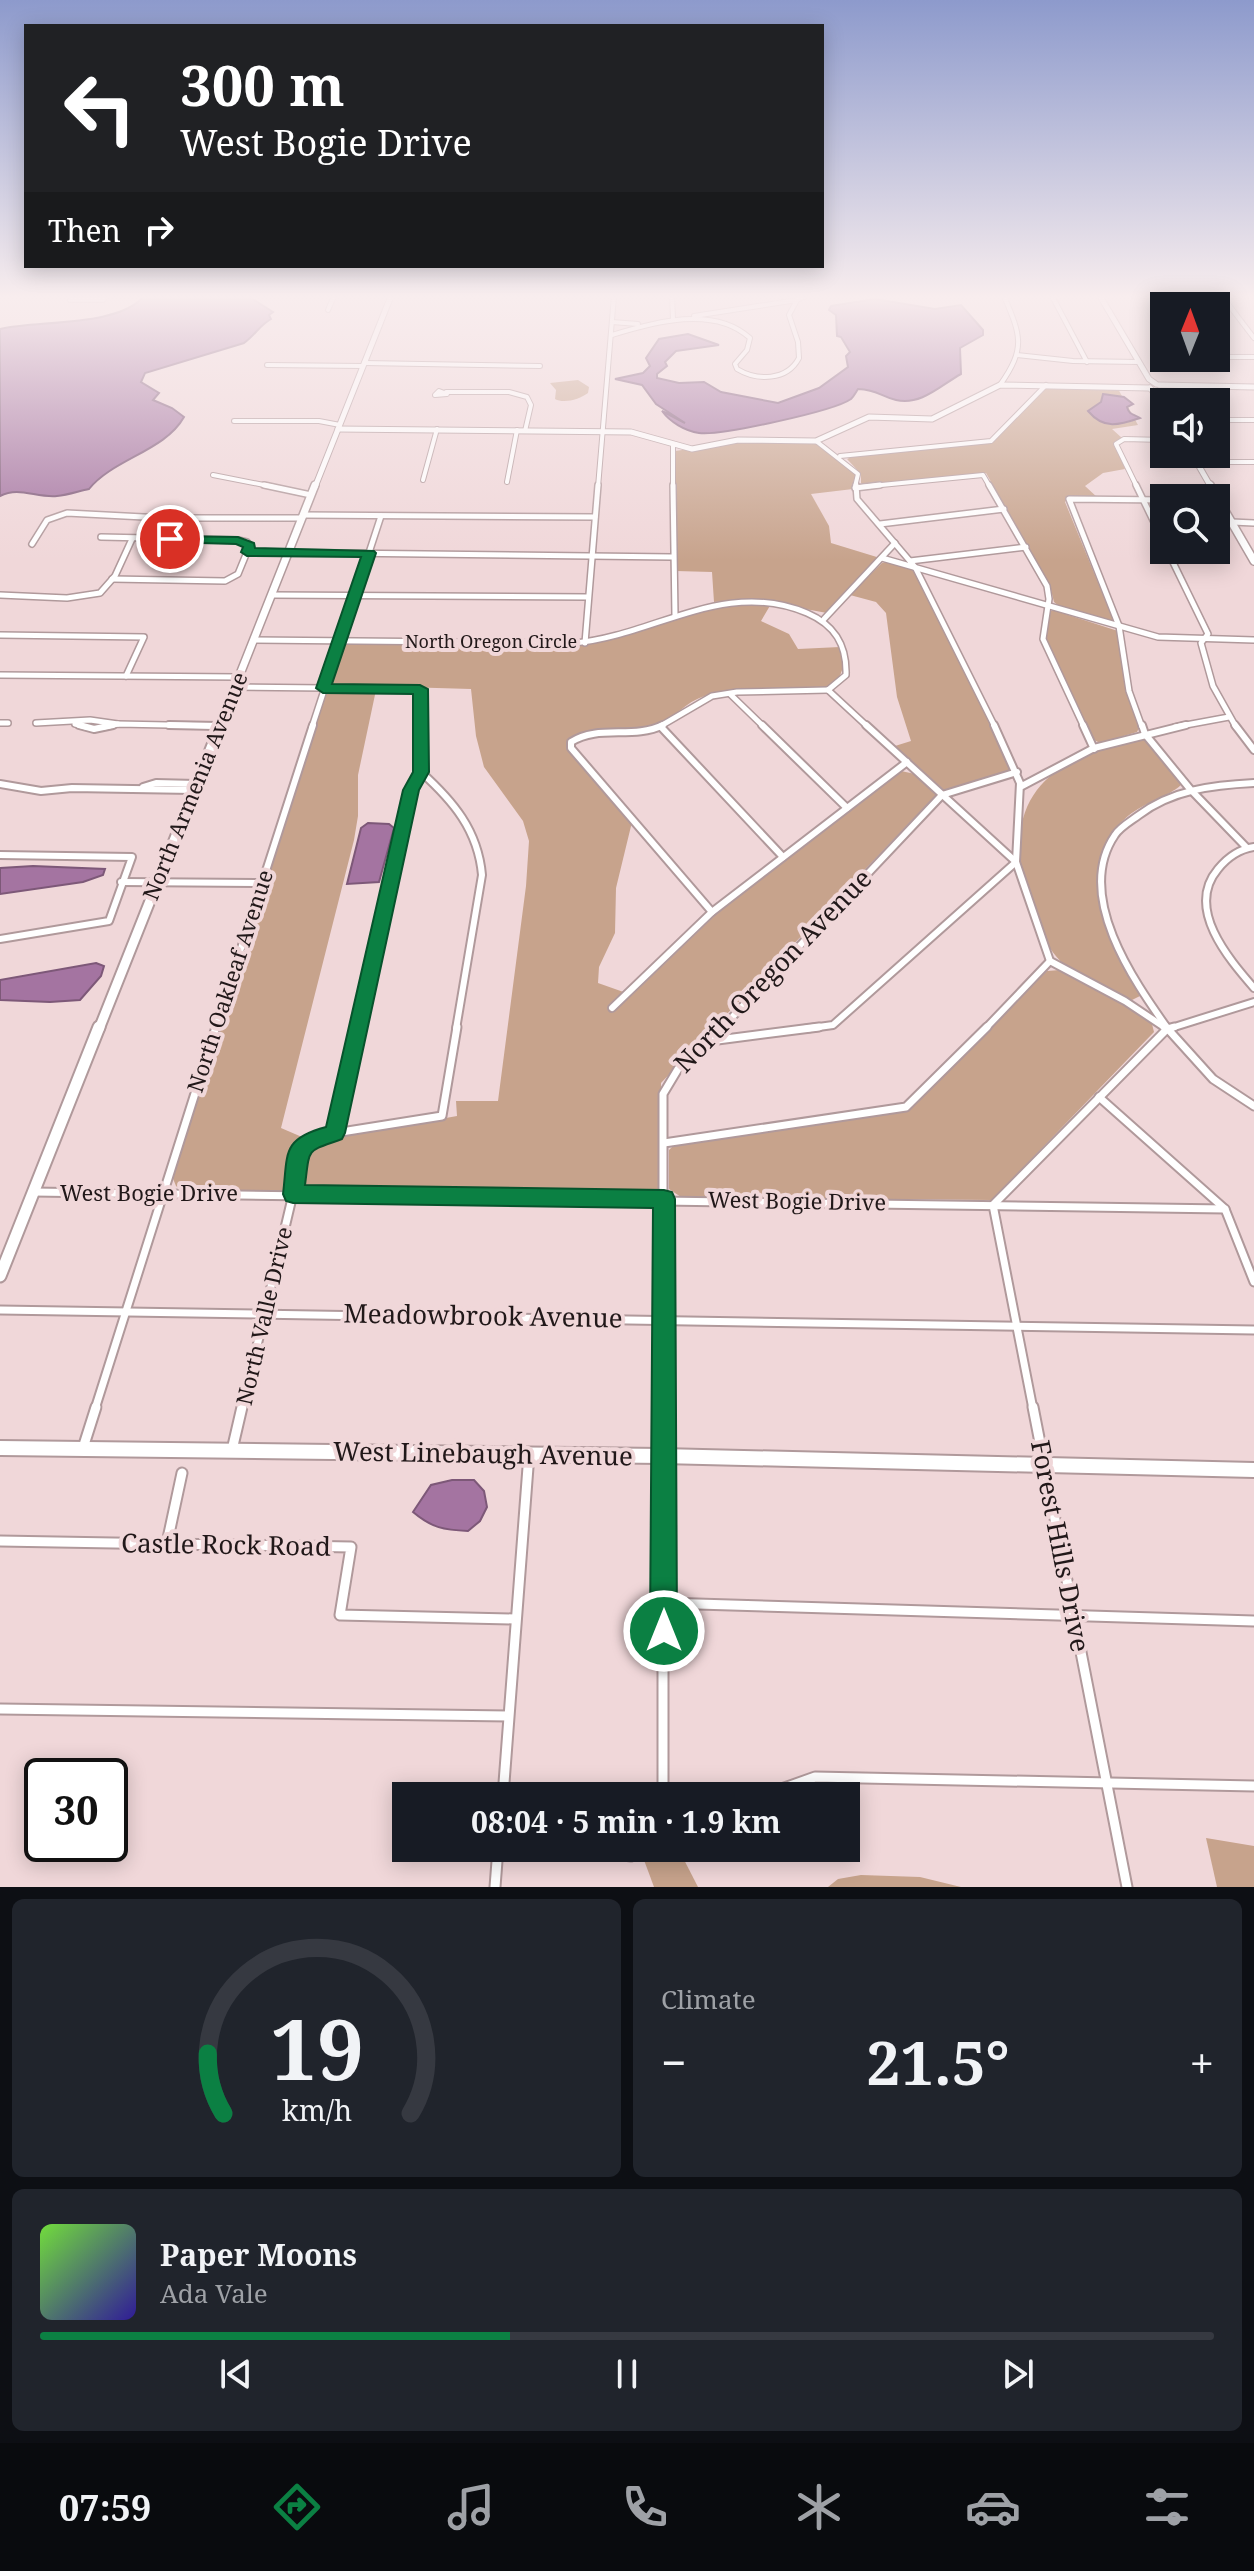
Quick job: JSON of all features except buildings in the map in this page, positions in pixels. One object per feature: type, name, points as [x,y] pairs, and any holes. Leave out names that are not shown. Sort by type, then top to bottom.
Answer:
[{"type":"street","name":"North Armenia Avenue","points":[[0,1276],[356,384]]},
{"type":"street","points":[[585,643],[607,384]]},
{"type":"street","points":[[234,421],[319,421],[339,427],[631,432],[692,449],[738,440],[816,441],[869,417],[932,419],[1000,385],[1254,387]]},
{"type":"street","points":[[840,456],[991,441],[1046,385]]},
{"type":"street","points":[[446,392],[509,392],[527,397],[531,405],[525,431]]},
{"type":"street","points":[[1230,420],[1254,420]]},
{"type":"street","points":[[423,480],[437,429]]},
{"type":"street","points":[[507,482],[517,430]]},
{"type":"street","points":[[1150,440],[1124,439],[1116,444],[1150,514]]},
{"type":"street","points":[[816,441],[840,456],[858,474],[855,488],[857,499],[912,564],[1017,772],[1022,786],[1016,862],[1050,961],[1090,985],[1138,1006],[1167,1029],[1215,1080],[1254,1106]]},
{"type":"street","points":[[673,446],[675,615]]},
{"type":"street","points":[[1230,462],[1254,462]]},
{"type":"street","points":[[213,475],[311,495]]},
{"type":"street","points":[[855,488],[983,475],[1047,586],[1051,596],[1043,639],[1094,749]]},
{"type":"street","points":[[1150,500],[1069,499],[1119,626],[1129,691],[1145,734],[1190,789],[1250,847],[1211,873],[1204,895],[1216,938],[1224,953],[1254,988]]},
{"type":"street","points":[[880,524],[1004,509]]},
{"type":"street","points":[[32,544],[47,520],[67,513],[151,518],[595,517]]},
{"type":"street","name":"North Oakleaf Avenue","points":[[83,1448],[323,688],[381,516]]},
{"type":"street","points":[[1230,519],[1254,561]]},
{"type":"street","points":[[1232,522],[1254,523]]},
{"type":"street","points":[[101,537],[238,540],[250,546],[238,574],[225,581],[112,579]]},
{"type":"street","points":[[0,595],[85,597],[100,594],[112,579],[132,539]]},
{"type":"street","points":[[712,912],[571,748],[571,742],[585,734],[639,734],[662,728],[691,705],[714,696],[828,690],[846,675],[848,658],[835,632],[824,619],[895,543]]},
{"type":"street","points":[[912,564],[1026,547]]},
{"type":"street","points":[[247,552],[672,557]]},
{"type":"street","points":[[882,558],[912,564],[1158,637],[1254,640]]},
{"type":"street","points":[[1174,564],[1208,634],[1201,643],[1202,655],[1229,717],[1254,750]]},
{"type":"street","points":[[272,595],[588,597]]},
{"type":"street","name":"North Oregon Circle","points":[[254,640],[585,643],[713,604],[743,600],[795,608],[824,619]]},
{"type":"street","points":[[0,635],[144,637],[126,676]]},
{"type":"street","points":[[0,675],[126,676],[323,688],[420,689],[421,772],[411,790],[335,1133],[442,1116],[482,875],[482,857],[459,811],[421,772]]},
{"type":"street","points":[[828,690],[1016,862]]},
{"type":"street","points":[[730,694],[847,808]]},
{"type":"street","points":[[1022,786],[1044,779],[1067,762],[1094,749],[1145,734],[1229,717]]},
{"type":"street","points":[[2,723],[75,724],[94,729],[118,724],[218,726]]},
{"type":"street","points":[[662,728],[783,857]]},
{"type":"street","points":[[612,1008],[712,912],[907,762]]},
{"type":"street","name":"North Oregon Avenue","points":[[663,1782],[663,1094],[667,1082],[942,795],[1017,772]]},
{"type":"street","points":[[1167,1029],[1120,956],[1101,903],[1103,866],[1115,835],[1145,809],[1190,789],[1254,783]]},
{"type":"street","points":[[0,784],[41,791],[194,787]]},
{"type":"street","points":[[0,855],[132,857],[109,921],[0,939]]},
{"type":"street","points":[[709,1041],[833,1025],[1016,862]]},
{"type":"street","points":[[121,882],[261,883]]},
{"type":"street","points":[[664,1143],[906,1107],[1050,961]]},
{"type":"street","points":[[993,1205],[1167,1029],[1254,1002]]},
{"type":"street","points":[[1099,1097],[1225,1209],[1254,1282]]},
{"type":"street","name":"North Valle Drive","points":[[232,1450],[293,1194],[299,1151],[308,1140],[335,1133]]},
{"type":"street","name":"West Bogie Drive","points":[[33,1192],[1225,1209]]},
{"type":"street","name":"Forest Hills Drive","points":[[993,1205],[1127,1887]]},
{"type":"street","name":"Meadowbrook Avenue","points":[[0,1310],[663,1318],[1254,1330]]},
{"type":"street","name":"West Linebaugh Avenue","points":[[0,1448],[662,1456],[1254,1470]]},
{"type":"street","points":[[505,1782],[529,1454]]},
{"type":"street","points":[[167,1543],[182,1473]]},
{"type":"street","name":"Castle Rock Road","points":[[0,1541],[351,1547],[340,1615],[515,1619]]},
{"type":"street","points":[[664,1603],[1254,1621]]},
{"type":"street","points":[[0,1709],[508,1716]]},
{"type":"street","points":[[801,1782],[815,1777],[1254,1786]]},
{"type":"street","points":[[495,1887],[497,1862]]},
{"type":"shaded area","points":[[0,384],[144,384],[159,393],[153,400],[184,417],[165,438],[111,470],[89,489],[57,496],[14,492],[0,496]]},
{"type":"shaded area","points":[[551,384],[584,384],[589,387],[588,393],[581,397],[563,401],[555,399],[556,390]]},
{"type":"shaded area","points":[[638,384],[708,384],[721,392],[778,403],[824,384],[945,384],[922,397],[905,401],[858,389],[851,399],[823,410],[752,427],[699,433],[669,419],[662,411],[685,423],[656,404],[642,385]]},
{"type":"shaded area","points":[[1047,387],[1117,387],[1138,425],[1112,429],[1122,438],[1114,443],[1125,469],[1103,473],[1085,486],[1098,498],[1068,498],[1065,502],[1113,619],[1111,622],[1060,607],[1054,602],[1050,586],[986,473],[865,486],[861,483],[861,474],[847,459],[993,441]]},
{"type":"shaded area","points":[[1103,394],[1124,397],[1133,404],[1127,407],[1129,412],[1140,418],[1119,424],[1100,421],[1088,411],[1101,402]]},
{"type":"shaded area","points":[[800,441],[818,444],[856,474],[853,489],[811,494],[829,526],[831,543],[880,558],[827,613],[751,599],[714,602],[712,572],[676,571],[675,451],[731,443]]},
{"type":"shaded area","points":[[889,561],[914,570],[1014,771],[944,790],[895,746],[911,741],[897,697],[886,613],[876,602],[850,595],[882,563]]},
{"type":"shaded area","points":[[721,604],[771,604],[761,621],[789,634],[798,649],[840,647],[842,671],[836,681],[825,688],[796,692],[716,693],[695,700],[649,729],[593,730],[574,738],[568,746],[632,822],[616,888],[615,933],[599,967],[598,983],[632,995],[729,902],[901,771],[915,774],[936,795],[661,1083],[660,1191],[653,1195],[304,1190],[300,1185],[305,1153],[312,1142],[457,1116],[456,1101],[498,1101],[526,886],[529,841],[523,821],[484,767],[476,736],[471,689],[334,685],[329,683],[341,646],[349,643],[586,644]]},
{"type":"shaded area","points":[[1053,610],[1118,631],[1127,692],[1139,728],[1137,732],[1100,743],[1092,739],[1046,640],[1049,612]]},
{"type":"shaded area","points":[[333,690],[376,690],[358,775],[358,816],[354,840],[281,1128],[302,1137],[297,1145],[291,1185],[282,1191],[182,1191],[172,1176],[324,696]]},
{"type":"shaded area","points":[[1143,738],[1181,785],[1128,816],[1110,836],[1101,858],[1098,881],[1101,904],[1118,952],[1140,996],[1132,1000],[1075,974],[1050,948],[1020,863],[1020,834],[1026,810],[1037,790],[1052,775],[1093,752]]},
{"type":"shaded area","points":[[368,823],[389,824],[394,828],[379,882],[347,884],[361,828]]},
{"type":"shaded area","points":[[0,868],[105,869],[103,875],[83,882],[0,894]]},
{"type":"shaded area","points":[[96,963],[104,966],[101,976],[80,1000],[0,1000],[0,980]]},
{"type":"shaded area","points":[[1060,970],[1137,1010],[1151,1020],[1154,1032],[992,1200],[681,1197],[669,1189],[669,1150],[675,1144],[911,1109],[1047,971]]},
{"type":"shaded area","points":[[452,1480],[474,1480],[484,1491],[487,1507],[480,1521],[468,1531],[439,1527],[413,1512],[431,1485]]},
{"type":"shaded area","points":[[1206,1838],[1254,1846],[1254,1887],[1217,1887]]},
{"type":"shaded area","points":[[645,1862],[685,1862],[698,1887],[654,1887]]},
{"type":"shaded area","points":[[861,1875],[920,1877],[961,1887],[828,1887],[838,1879]]},
{"type":"route","points":[[170,539],[238,540],[250,546],[247,552],[369,553],[323,688],[420,689],[421,772],[411,790],[335,1133],[308,1140],[299,1151],[293,1194],[664,1199],[664,1631]]}]
